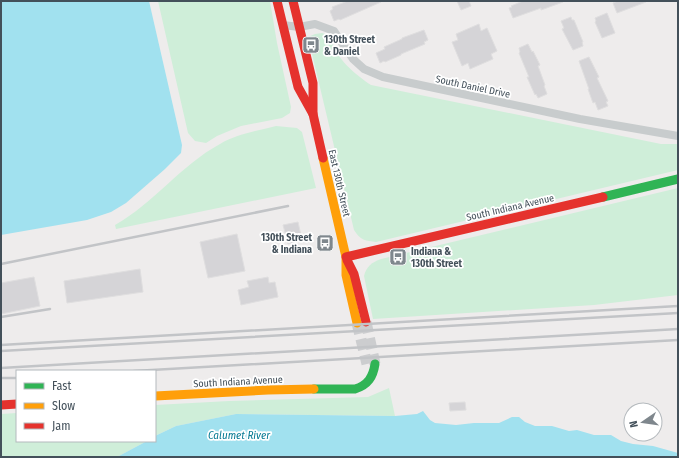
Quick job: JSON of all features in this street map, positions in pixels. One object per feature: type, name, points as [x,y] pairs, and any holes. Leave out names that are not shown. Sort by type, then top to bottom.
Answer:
[{"type":"main road","name":"East 130th Street","points":[[277,1],[298,87],[313,114]]},
{"type":"main road","name":"East 130th Street","points":[[293,1],[313,83],[313,114],[346,257],[354,274],[362,322]]},
{"type":"main road","name":"South Indiana Avenue","points":[[346,257],[678,179]]},
{"type":"main road","name":"South Indiana Avenue","points":[[156,396],[268,390],[355,389],[361,388],[369,382],[373,374],[371,364]]},
{"type":"main road","points":[[1,405],[16,404]]},
{"type":"street","name":"South Daniel Drive","points":[[283,25],[299,26],[316,24],[334,31],[353,59],[364,69],[383,77],[580,119],[678,136]]},
{"type":"green space","points":[[158,1],[270,1],[277,43],[291,107],[290,113],[282,118],[241,126],[217,136],[206,143],[195,141],[188,133]]},
{"type":"green space","points":[[322,33],[331,36],[336,51],[346,65],[371,85],[661,144],[678,144],[678,170],[376,242],[369,241],[359,236],[354,230],[308,37]]},
{"type":"green space","points":[[276,126],[297,128],[302,132],[316,188],[116,229],[115,225],[142,206],[193,162],[206,153],[233,138]]},
{"type":"green space","points":[[678,188],[678,295],[594,305],[373,319],[364,276],[368,267],[378,260]]},
{"type":"green space","points":[[389,388],[395,416],[236,414],[176,426],[156,436],[156,405],[229,401],[368,397]]},
{"type":"green space","points":[[16,413],[16,442],[145,442],[117,457],[1,457],[1,414]]},
{"type":"water","points":[[1,1],[149,1],[182,145],[181,153],[126,203],[111,212],[87,220],[1,235]]},
{"type":"water","name":"Calumet River","points":[[423,411],[430,420],[435,423],[456,425],[499,423],[512,417],[519,417],[525,422],[535,426],[552,426],[569,431],[577,430],[594,435],[611,435],[623,442],[653,446],[678,453],[678,457],[117,457],[145,442],[156,442],[156,436],[176,426],[236,414],[395,416],[417,414]]},
{"type":"building","points":[[348,1],[381,2],[340,20],[334,21],[330,11],[333,9],[332,7]]},
{"type":"building","points":[[457,1],[469,1],[471,6],[461,10]]},
{"type":"building","points":[[523,1],[563,2],[513,18],[509,8]]},
{"type":"building","points":[[618,1],[646,2],[617,13],[613,3]]},
{"type":"building","points":[[607,13],[615,33],[602,38],[595,22],[595,18]]},
{"type":"building","points":[[571,17],[572,20],[574,20],[583,42],[583,46],[573,50],[562,29],[564,28],[561,21]]},
{"type":"building","points":[[479,24],[481,31],[487,28],[497,51],[491,54],[493,59],[470,69],[468,63],[462,66],[452,42],[458,40],[456,34]]},
{"type":"building","points":[[424,30],[428,40],[424,42],[425,44],[380,63],[376,53],[385,49],[384,47],[402,38]]},
{"type":"building","points":[[528,44],[540,65],[538,66],[547,94],[538,98],[536,94],[535,95],[527,77],[529,77],[519,53],[519,48]]},
{"type":"building","points":[[589,57],[599,77],[597,78],[608,101],[606,102],[608,106],[598,110],[595,102],[593,103],[579,61]]},
{"type":"building","points":[[298,222],[302,240],[288,244],[283,225]]},
{"type":"building","points":[[237,234],[245,271],[208,278],[200,242]]},
{"type":"building","points":[[140,269],[143,292],[67,303],[64,281]]},
{"type":"building","points":[[34,277],[40,306],[1,314],[1,283]]},
{"type":"building","points":[[268,277],[269,283],[275,282],[278,297],[241,305],[238,290],[249,287],[247,281]]},
{"type":"building","points":[[465,402],[466,410],[450,411],[449,403]]},
{"type":"tunnel","points":[[366,322],[375,364]]},
{"type":"tunnel","points":[[357,323],[367,364]]},
{"type":"railway","points":[[1,264],[288,206]]},
{"type":"railway","points":[[1,345],[678,306]]},
{"type":"railway","points":[[1,317],[50,309]]},
{"type":"railway","points":[[1,351],[678,313]]},
{"type":"railway","points":[[1,368],[678,329]]},
{"type":"railway","points":[[152,370],[678,340]]},
{"type":"railway","points":[[1,378],[16,378]]},
{"type":"traffic: fast","points":[[603,197],[678,179]]},
{"type":"traffic: fast","points":[[314,389],[355,389],[360,387],[367,383],[371,377],[375,364]]},
{"type":"traffic: slow","points":[[323,158],[346,257],[346,275],[357,323]]},
{"type":"traffic: slow","points":[[156,396],[314,389]]},
{"type":"traffic: jam","points":[[277,1],[298,87],[313,114]]},
{"type":"traffic: jam","points":[[293,1],[313,83],[313,114],[323,158]]},
{"type":"traffic: jam","points":[[346,257],[603,197]]},
{"type":"traffic: jam","points":[[347,260],[354,274],[366,322]]},
{"type":"traffic: jam","points":[[1,405],[16,404]]},
{"type":"place","name":"130th Street & Daniel","points":[[311,45]]},
{"type":"place","name":"130th Street & Indiana","points":[[325,243]]},
{"type":"place","name":"Indiana & 130th Street","points":[[398,257]]}]
